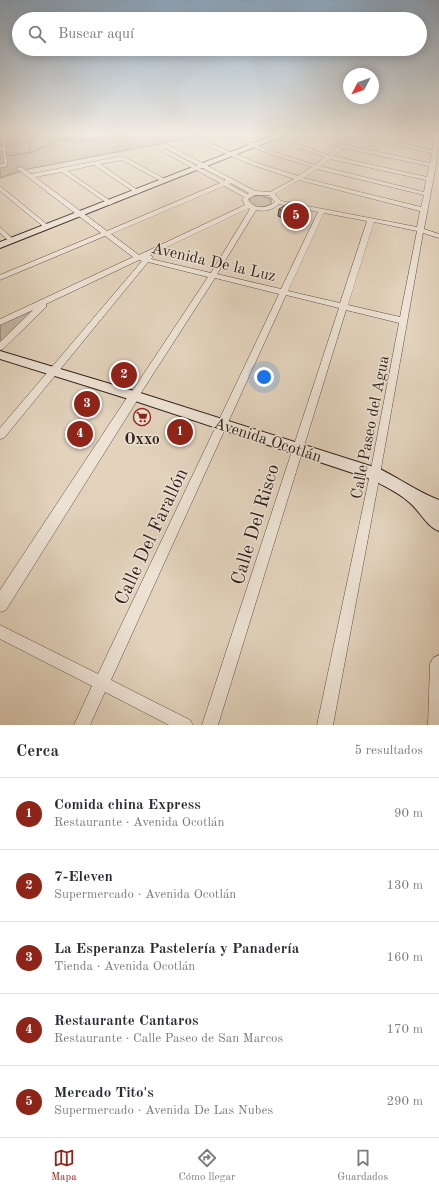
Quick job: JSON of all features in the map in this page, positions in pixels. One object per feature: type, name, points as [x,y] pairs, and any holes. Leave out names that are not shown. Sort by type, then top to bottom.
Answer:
[{"type":"main road","points":[[0,245],[203,167]]},
{"type":"main road","name":"Avenida Ocotlán","points":[[0,355],[134,396],[375,474],[401,487],[416,498],[439,523]]},
{"type":"main road","name":"Avenida Ocotlán","points":[[416,498],[439,507]]},
{"type":"street","points":[[31,176],[77,167]]},
{"type":"street","points":[[100,167],[138,192]]},
{"type":"street","points":[[141,167],[165,181]]},
{"type":"street","points":[[262,167],[298,179],[425,210]]},
{"type":"street","points":[[311,167],[427,194]]},
{"type":"street","points":[[375,167],[430,179]]},
{"type":"street","name":"Calle Paseo del Agua","points":[[325,725],[375,474],[433,167]]},
{"type":"street","name":"Avenida De la Luz","points":[[19,168],[106,234],[143,259],[404,321]]},
{"type":"street","points":[[200,168],[230,180],[254,193],[271,194],[315,168]]},
{"type":"street","points":[[200,168],[223,184],[247,196],[254,193]]},
{"type":"street","points":[[63,170],[110,203]]},
{"type":"street","points":[[0,278],[230,180]]},
{"type":"street","points":[[0,188],[47,227]]},
{"type":"street","points":[[271,194],[275,196],[277,204]]},
{"type":"street","points":[[247,196],[245,199],[252,207]]},
{"type":"street","points":[[0,435],[54,371],[143,259],[153,251],[252,207],[266,209],[277,204],[412,231],[421,231],[439,236]]},
{"type":"street","points":[[0,604],[213,275],[252,207]]},
{"type":"street","name":"Calle Del Farallón","points":[[82,725],[320,212]]},
{"type":"street","name":"Calle Del Risco","points":[[210,725],[370,222]]},
{"type":"street","points":[[0,229],[12,241]]},
{"type":"street","points":[[0,322],[143,259]]},
{"type":"street","points":[[0,347],[48,300]]},
{"type":"street","points":[[0,632],[185,725]]},
{"type":"street","points":[[437,725],[439,666]]},
{"type":"shaded area","points":[[0,167],[39,167],[28,169],[0,178]]},
{"type":"shaded area","points":[[260,195],[271,199],[271,204],[265,207],[259,207],[253,206],[248,202],[251,197]]},
{"type":"shaded area","points":[[35,308],[0,344],[0,324]]},
{"type":"building","points":[[290,202],[305,206],[301,213],[292,217],[279,209]]},
{"type":"place","name":"Mercado Tito's","points":[[296,216]]},
{"type":"place","name":"7-Eleven","points":[[124,375]]},
{"type":"place","name":"La Esperanza Pastelería y Panadería","points":[[87,404]]},
{"type":"place","name":"Oxxo","points":[[142,417]]},
{"type":"place","name":"Comida china Express","points":[[180,432]]},
{"type":"place","name":"Restaurante Cantaros","points":[[80,434]]}]
